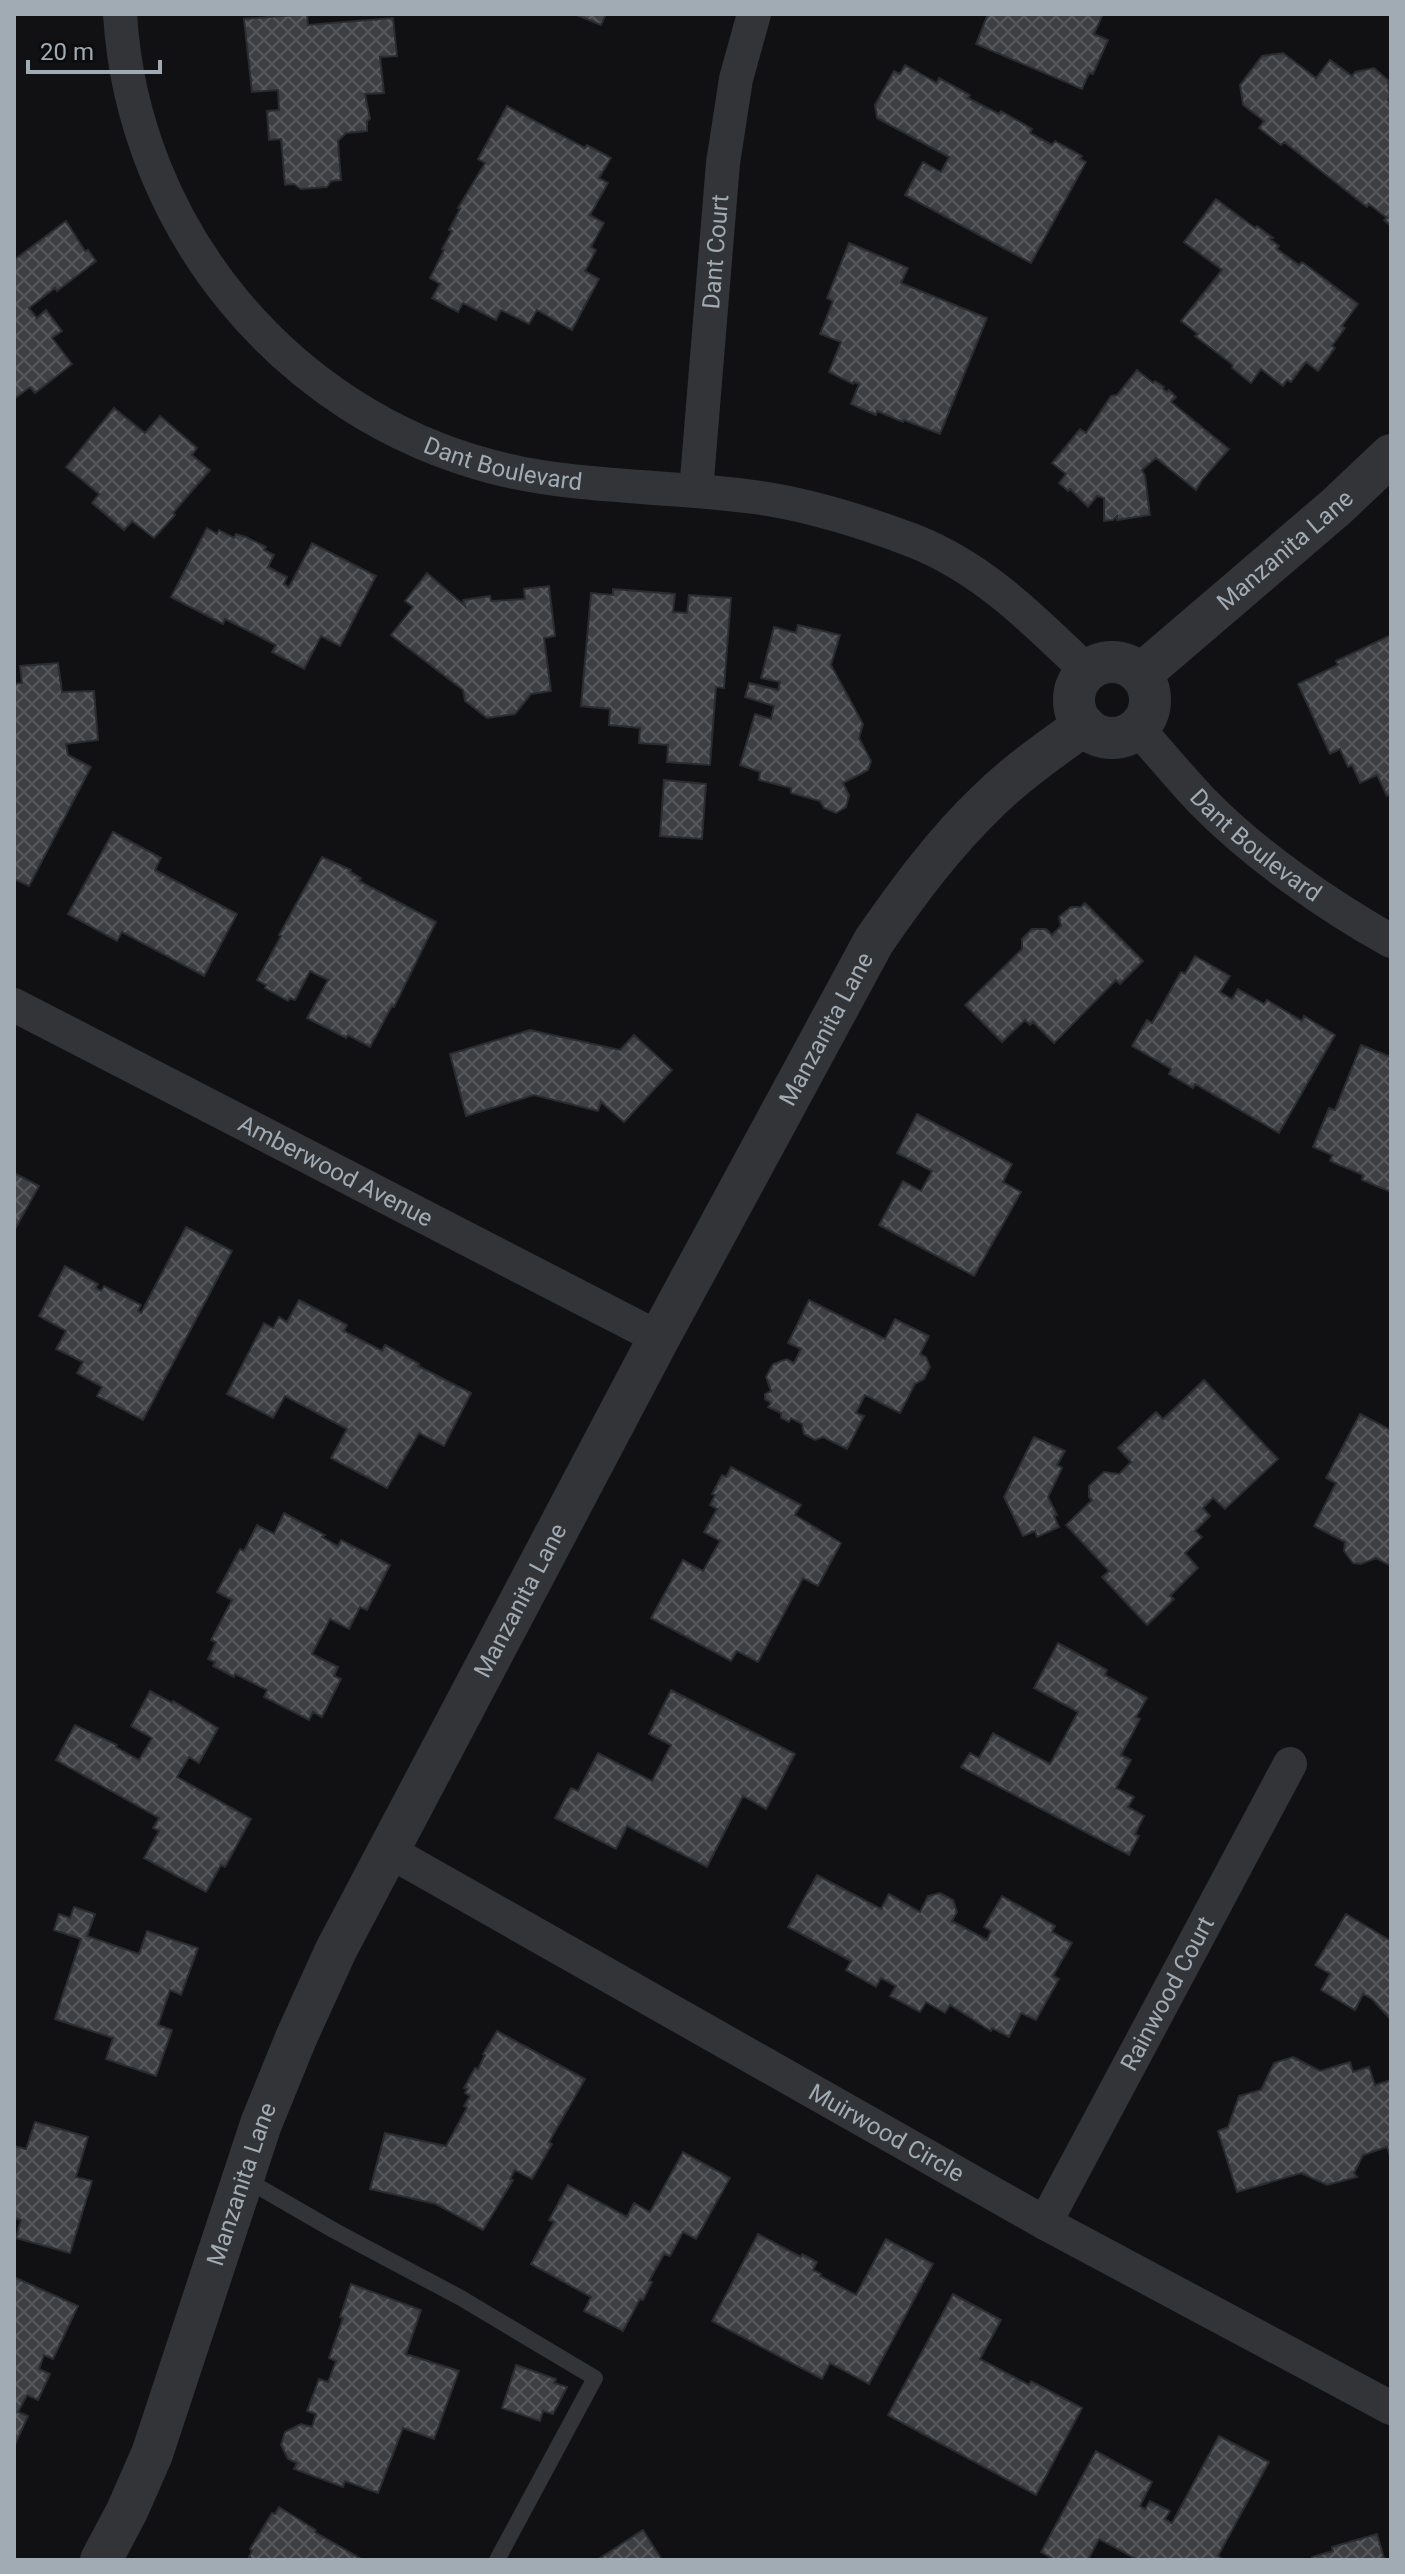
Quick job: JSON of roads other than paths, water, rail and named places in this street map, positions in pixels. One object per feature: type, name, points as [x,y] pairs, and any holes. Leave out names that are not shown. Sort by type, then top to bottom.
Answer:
[{"type":"street","name":"Dant Boulevard","points":[[120,14],[122,50],[135,114],[161,187],[197,253],[245,317],[299,368],[360,411],[425,444],[494,467],[569,481],[757,497],[882,530],[931,549],[967,568],[1027,614],[1087,671]]},
{"type":"street","name":"Dant Court","points":[[696,491],[723,163],[736,79],[754,14]]},
{"type":"street","name":"Manzanita Lane","points":[[1141,674],[1336,507],[1391,455]]},
{"type":"street","points":[[1115,661],[1129,665],[1141,674],[1149,687],[1151,702],[1147,717],[1138,729],[1110,739],[1095,735],[1084,725],[1076,712],[1074,698],[1077,683],[1087,671],[1115,661]]},
{"type":"street","name":"Manzanita Lane","points":[[101,2560],[152,2454],[242,2178],[296,2038],[336,1950],[659,1338],[874,941],[908,892],[985,803],[1084,725]]},
{"type":"street","name":"Dant Boulevard","points":[[1138,729],[1204,803],[1249,844],[1330,905],[1391,941]]},
{"type":"street","name":"Amberwood Avenue","points":[[14,1005],[659,1338]]},
{"type":"street","name":"Rainwood Court","points":[[1045,2223],[1290,1764]]},
{"type":"street","name":"Muirwood Circle","points":[[387,1850],[1045,2223],[1391,2408]]},
{"type":"lane","points":[[242,2178],[461,2298],[595,2378],[497,2560]]}]
